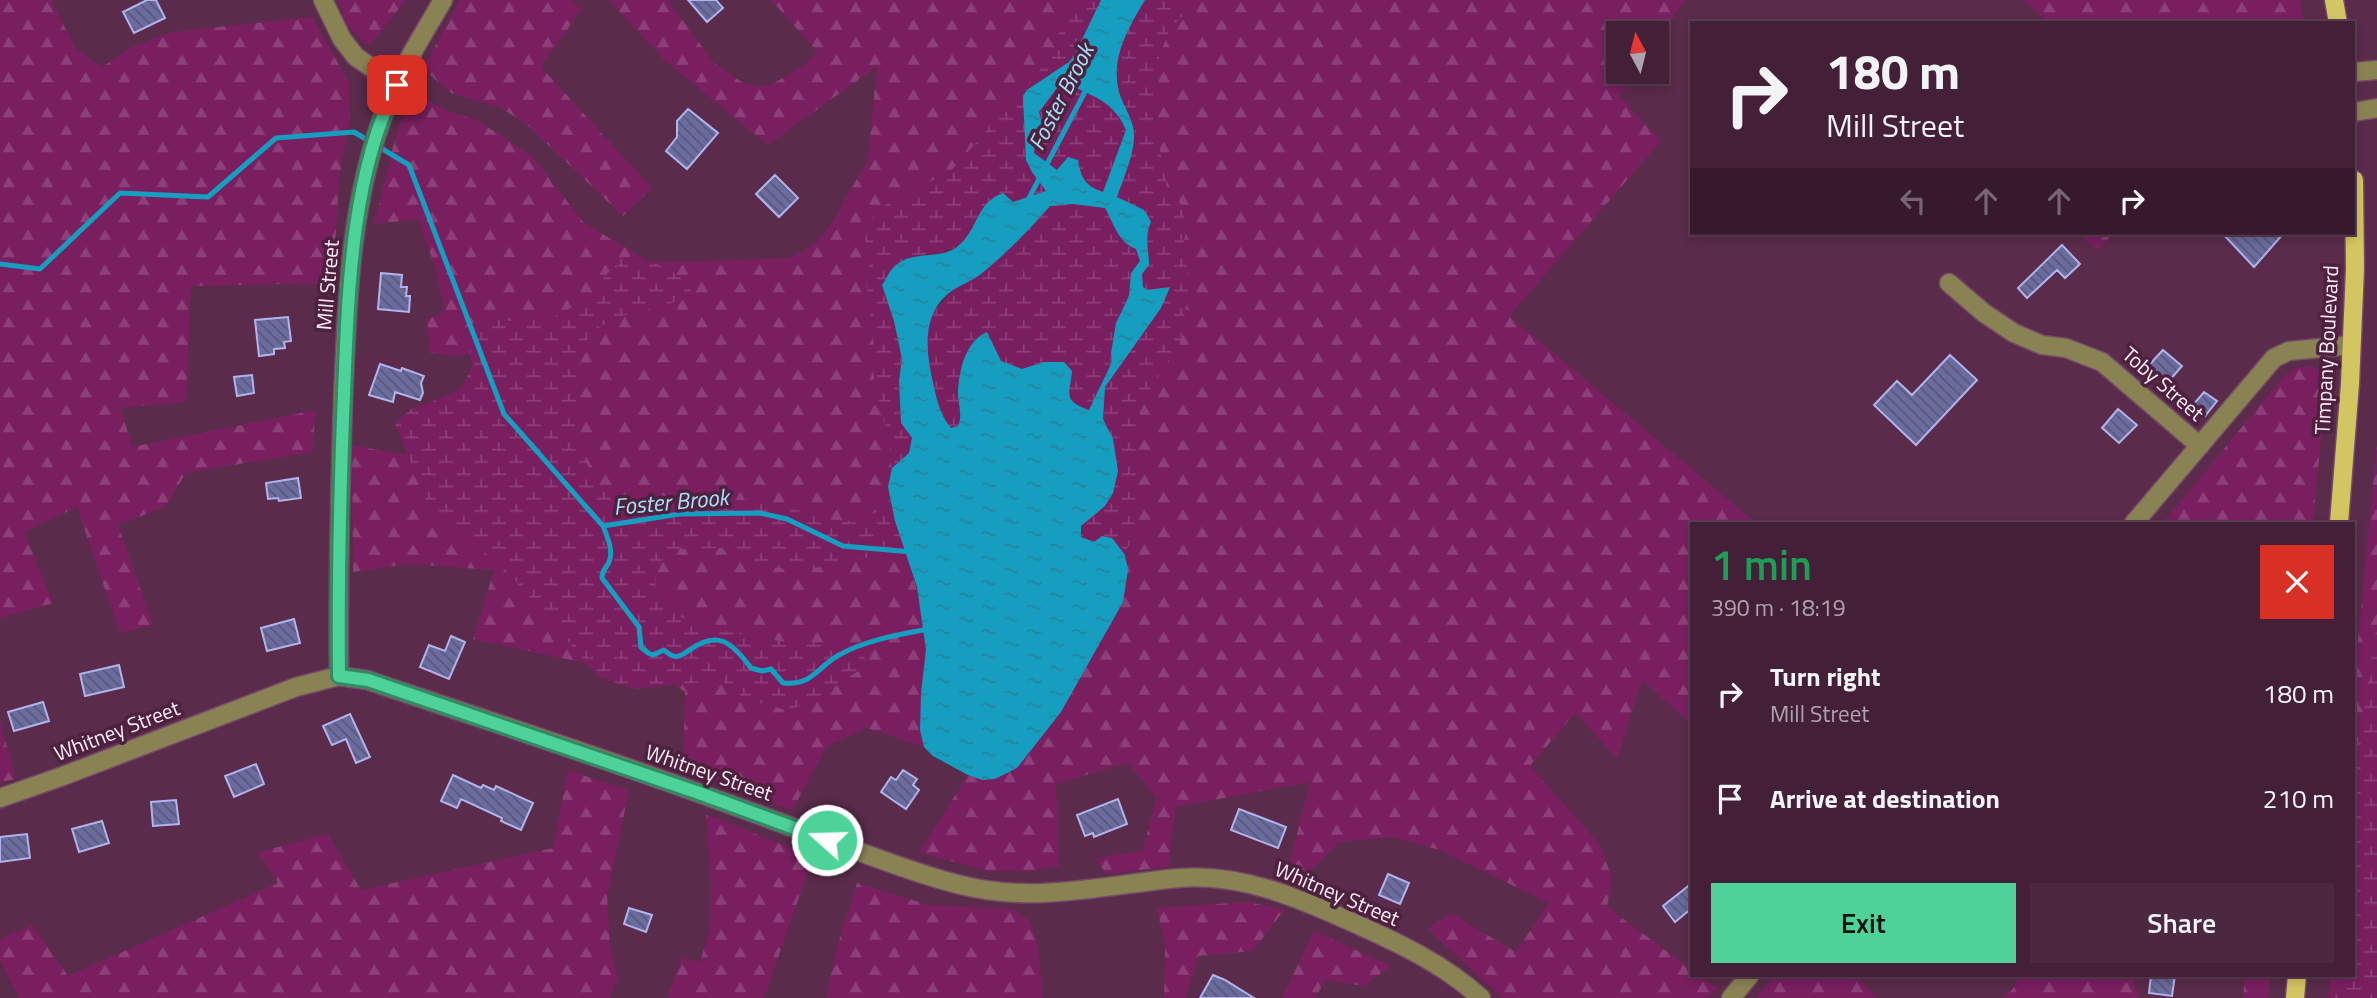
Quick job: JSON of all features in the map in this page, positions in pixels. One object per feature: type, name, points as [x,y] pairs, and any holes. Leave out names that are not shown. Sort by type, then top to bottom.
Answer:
[{"type":"main road","points":[[2334,0],[2338,21]]},
{"type":"main road","name":"Timpany Boulevard","points":[[2339,522],[2351,345],[2355,205]]},
{"type":"main road","points":[[2295,998],[2297,977]]},
{"type":"street","points":[[323,0],[342,40],[356,57],[397,85]]},
{"type":"street","name":"Mill Street","points":[[339,676],[338,540],[345,339],[354,247],[370,160],[388,102],[443,0]]},
{"type":"street","points":[[2355,72],[2377,71]]},
{"type":"street","points":[[2355,112],[2377,108]]},
{"type":"street","name":"Toby Street","points":[[1949,283],[1984,313],[2014,332],[2042,345],[2066,348],[2102,362],[2200,446]]},
{"type":"street","points":[[2135,522],[2274,358],[2289,351],[2351,345]]},
{"type":"street","name":"Whitney Street","points":[[0,798],[296,687],[339,676],[368,680],[960,885],[988,890],[1070,893],[1181,878],[1219,878],[1258,886],[1296,897],[1392,941],[1441,967],[1481,998]]},
{"type":"street","points":[[1731,998],[1748,977]]},
{"type":"green space","points":[[0,0],[53,0],[52,3],[77,50],[102,67],[132,47],[172,32],[312,17],[349,83],[350,119],[339,179],[333,283],[191,286],[186,402],[121,408],[132,447],[316,410],[312,452],[186,473],[165,507],[118,525],[153,625],[120,633],[77,507],[24,532],[53,603],[0,618]]},
{"type":"green space","points":[[338,0],[406,0],[369,46],[346,25]]},
{"type":"green space","points":[[460,0],[571,0],[581,10],[541,67],[652,188],[623,216],[525,123],[499,107],[451,93],[423,69]]},
{"type":"green space","points":[[609,0],[668,0],[713,62],[746,85],[769,86],[806,64],[817,51],[771,0],[1068,0],[1053,55],[934,191],[871,251],[866,281],[874,344],[874,382],[889,441],[892,468],[888,487],[918,593],[925,631],[926,663],[921,723],[924,747],[867,728],[827,746],[792,810],[683,769],[685,692],[654,669],[603,667],[473,639],[494,570],[409,564],[353,572],[352,445],[406,455],[505,349],[459,356],[430,353],[427,319],[445,312],[434,264],[418,219],[374,224],[395,139],[412,92],[448,111],[477,120],[532,156],[584,223],[648,261],[790,258],[815,244],[831,224],[868,160],[877,66],[768,145],[664,60]]},
{"type":"green space","points":[[1068,0],[1198,0],[1169,30],[1156,66],[1152,108],[1167,188],[1183,207],[1186,231],[1183,246],[1187,255],[1188,293],[1180,343],[1140,404],[1134,532],[1125,555],[1080,547],[1072,402],[1067,394],[1071,384],[1006,372],[977,337],[960,373],[958,426],[951,428],[945,419],[931,377],[926,333],[930,317],[951,291],[957,247],[939,254],[912,256],[882,285],[894,321],[902,359],[899,381],[901,423],[912,438],[909,453],[892,468],[889,441],[874,382],[874,344],[866,281],[870,258],[865,239],[875,210],[951,171],[1053,55]]},
{"type":"green space","points":[[1145,0],[1685,0],[1670,21],[1606,21],[1606,84],[1628,84],[1619,96],[1661,141],[1509,316],[1755,522],[1690,522],[1690,723],[1642,680],[1617,758],[1575,713],[1530,766],[1600,845],[1612,878],[1607,907],[1690,969],[1690,977],[1702,977],[1717,988],[1708,998],[1502,998],[1428,929],[1450,913],[1516,952],[1549,903],[1439,850],[1393,837],[1339,842],[1301,880],[1285,882],[1310,782],[1176,807],[1168,867],[1106,874],[1096,858],[1143,851],[1156,797],[1128,763],[1056,784],[1059,866],[1030,871],[989,871],[919,853],[968,775],[982,780],[1017,768],[1087,664],[1123,602],[1158,179],[1141,153]]},
{"type":"green space","points":[[2024,0],[2300,0],[2304,21],[2046,21]]},
{"type":"green space","points":[[2079,235],[2112,235],[2097,250]]},
{"type":"green space","points":[[623,257],[650,261],[668,269],[690,285],[691,294],[669,304],[608,322],[590,335],[586,343],[579,370],[576,435],[585,460],[601,487],[615,495],[652,502],[753,500],[844,521],[861,519],[891,506],[903,545],[876,556],[800,571],[751,564],[722,548],[679,549],[660,562],[655,584],[670,607],[681,617],[716,629],[758,638],[840,646],[851,649],[868,661],[862,669],[811,703],[786,710],[747,700],[721,680],[634,689],[599,677],[503,567],[430,511],[395,424],[411,409],[461,388],[472,367],[466,330],[480,316],[511,321],[555,316],[590,298]]},
{"type":"green space","points":[[2297,367],[2314,367],[2324,374],[2326,385],[2313,522],[2164,522],[2284,376]]},
{"type":"green space","points":[[2377,445],[2377,624],[2355,766],[2355,669]]},
{"type":"green space","points":[[2377,624],[2377,998],[2328,998],[2331,977],[2355,977],[2355,761]]},
{"type":"green space","points":[[0,721],[16,779],[0,782]]},
{"type":"green space","points":[[568,770],[629,791],[607,896],[610,947],[618,978],[609,998],[19,998],[0,960],[0,939],[32,925],[68,976],[278,883],[258,852],[328,834],[361,890],[553,848]]},
{"type":"green space","points":[[706,814],[813,857],[764,998],[667,998],[682,958],[700,962],[710,929],[711,884]]},
{"type":"green space","points":[[857,883],[929,905],[1012,909],[1030,921],[1038,946],[1043,998],[826,998],[837,947]]},
{"type":"green space","points":[[1248,902],[1284,910],[1253,951],[1198,956],[1186,998],[1164,998],[1165,947],[1157,908]]},
{"type":"green space","points":[[1314,931],[1391,966],[1364,986],[1326,980],[1315,998],[1282,998]]},
{"type":"green space","points":[[1773,977],[1857,977],[1877,998],[1757,998]]},
{"type":"green space","points":[[2018,977],[2133,977],[2139,998],[2000,998],[2007,995]]},
{"type":"green space","points":[[2245,977],[2270,977],[2268,998],[2243,998]]},
{"type":"water","points":[[1101,0],[1145,0],[1126,35],[1118,59],[1118,85],[1131,120],[1134,141],[1117,197],[1144,210],[1151,222],[1147,238],[1149,265],[1142,274],[1143,287],[1147,290],[1170,287],[1161,308],[1105,387],[1103,419],[1113,439],[1118,471],[1113,493],[1105,506],[1081,526],[1081,537],[1094,542],[1102,536],[1112,538],[1125,555],[1128,570],[1123,602],[1061,712],[1017,768],[995,779],[982,780],[933,756],[924,747],[920,730],[926,650],[917,587],[895,521],[888,487],[892,468],[909,453],[912,438],[901,423],[899,381],[902,359],[894,321],[882,285],[892,269],[901,262],[917,256],[942,254],[957,247],[994,197],[1003,193],[1013,202],[1046,191],[1026,160],[1023,96],[1027,90],[1069,62]],"holes":[[[1071,76],[1076,88],[1112,109],[1126,130],[1103,192],[1085,181],[1078,160],[1068,157],[1057,170],[1034,153],[1035,143],[1043,127],[1039,112],[1057,88]],[[1073,204],[1105,208],[1121,237],[1136,249],[1140,261],[1131,273],[1129,296],[1116,323],[1112,362],[1089,410],[1071,400],[1069,391],[1072,371],[1064,362],[1044,362],[1022,369],[1001,361],[987,332],[968,350],[959,384],[959,422],[958,426],[951,428],[939,405],[928,354],[931,318],[936,308],[953,290],[978,276],[999,258],[1050,206]]]},
{"type":"building","points":[[147,0],[156,0],[165,18],[134,33],[123,12]]},
{"type":"building","points":[[688,0],[716,0],[723,8],[707,22]]},
{"type":"building","points":[[688,109],[718,133],[687,169],[666,151],[677,137],[677,121]]},
{"type":"building","points":[[775,175],[798,198],[779,217],[756,194]]},
{"type":"building","points":[[2224,235],[2282,235],[2254,267]]},
{"type":"building","points":[[2062,245],[2080,264],[2065,278],[2057,270],[2027,298],[2018,288]]},
{"type":"building","points":[[381,273],[402,275],[401,287],[407,287],[406,296],[410,296],[409,312],[378,309]]},
{"type":"building","points":[[288,317],[291,341],[284,342],[285,348],[274,349],[274,354],[259,356],[255,320]]},
{"type":"building","points":[[2163,350],[2182,366],[2168,382],[2149,365]]},
{"type":"building","points":[[1950,355],[1977,380],[1916,445],[1874,405],[1897,381],[1912,395]]},
{"type":"building","points":[[380,364],[424,376],[420,400],[395,392],[393,402],[369,395]]},
{"type":"building","points":[[252,375],[254,393],[237,396],[234,377]]},
{"type":"building","points":[[2204,392],[2217,401],[2205,416],[2192,406]]},
{"type":"building","points":[[2118,409],[2137,425],[2119,443],[2102,428]]},
{"type":"building","points":[[298,478],[301,498],[279,501],[278,498],[268,499],[266,483]]},
{"type":"building","points":[[294,619],[300,643],[267,651],[261,628]]},
{"type":"building","points":[[451,636],[465,642],[449,679],[420,667],[429,645],[445,651]]},
{"type":"building","points":[[119,665],[124,687],[85,696],[80,674]]},
{"type":"building","points":[[43,702],[49,721],[14,731],[8,712]]},
{"type":"building","points":[[350,714],[370,757],[356,763],[346,739],[332,745],[323,726]]},
{"type":"building","points":[[256,764],[264,784],[234,797],[225,776]]},
{"type":"building","points":[[903,770],[917,779],[913,785],[919,790],[906,809],[881,792],[891,777],[896,780]]},
{"type":"building","points":[[453,775],[481,788],[483,785],[494,790],[496,786],[533,803],[521,830],[461,799],[457,808],[441,801]]},
{"type":"building","points":[[1118,799],[1127,824],[1094,837],[1093,833],[1085,836],[1077,815]]},
{"type":"building","points":[[176,800],[179,824],[153,826],[151,802]]},
{"type":"building","points":[[1239,809],[1286,827],[1278,848],[1231,830]]},
{"type":"building","points":[[102,821],[109,843],[79,852],[72,829]]},
{"type":"building","points":[[27,834],[30,858],[0,862],[0,837]]},
{"type":"building","points":[[1388,874],[1409,883],[1400,904],[1379,895]]},
{"type":"building","points":[[1690,885],[1690,910],[1675,922],[1663,906]]},
{"type":"building","points":[[629,908],[652,915],[646,932],[624,924]]},
{"type":"building","points":[[1213,975],[1225,980],[1254,998],[1200,998]]},
{"type":"building","points":[[2151,977],[2175,977],[2172,996],[2149,993]]},
{"type":"waterway","name":"Foster Brook","points":[[1028,200],[1087,88]]},
{"type":"waterway","name":"Foster Brook","points":[[0,264],[40,269],[120,193],[208,197],[276,138],[354,132],[409,165],[504,414],[603,526],[680,514],[760,513],[787,519],[843,546],[912,552]]},
{"type":"waterway","points":[[603,526],[611,553],[602,578],[639,627],[641,647],[653,655],[664,650],[672,656],[679,656],[698,644],[716,640],[730,645],[751,668],[762,671],[771,669],[783,683],[793,683],[808,679],[839,655],[859,646],[923,630]]},
{"type":"route","points":[[397,85],[388,102],[370,160],[360,201],[354,247],[345,339],[338,540],[339,676],[368,680],[699,793],[827,840]]}]
